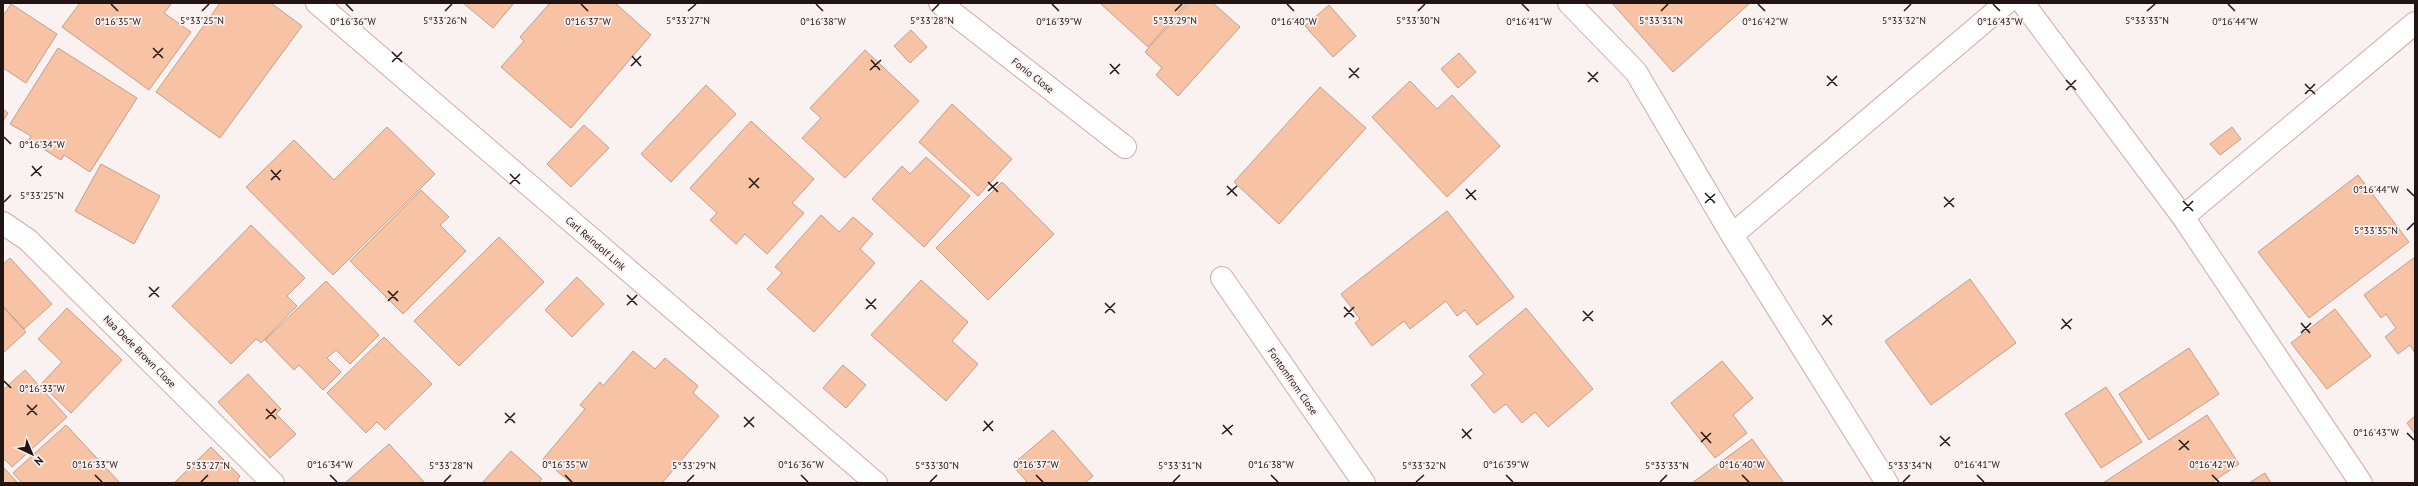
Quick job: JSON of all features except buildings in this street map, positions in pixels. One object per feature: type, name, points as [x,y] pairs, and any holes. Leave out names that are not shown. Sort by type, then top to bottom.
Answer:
[{"type":"street","name":"Carl Reindolf Link","points":[[317,3],[876,483]]},
{"type":"street","name":"Fonio Close","points":[[940,3],[1125,147]]},
{"type":"street","points":[[1569,3],[1636,72],[1732,235],[1887,483]]},
{"type":"street","points":[[1732,235],[2006,3]]},
{"type":"street","points":[[2023,3],[2183,217],[2361,483]]},
{"type":"street","points":[[2183,217],[2415,23]]},
{"type":"street","name":"Naa Dede Brown Close","points":[[3,223],[28,240],[273,483]]},
{"type":"street","name":"Fontomfrom Close","points":[[1222,278],[1364,483]]}]
